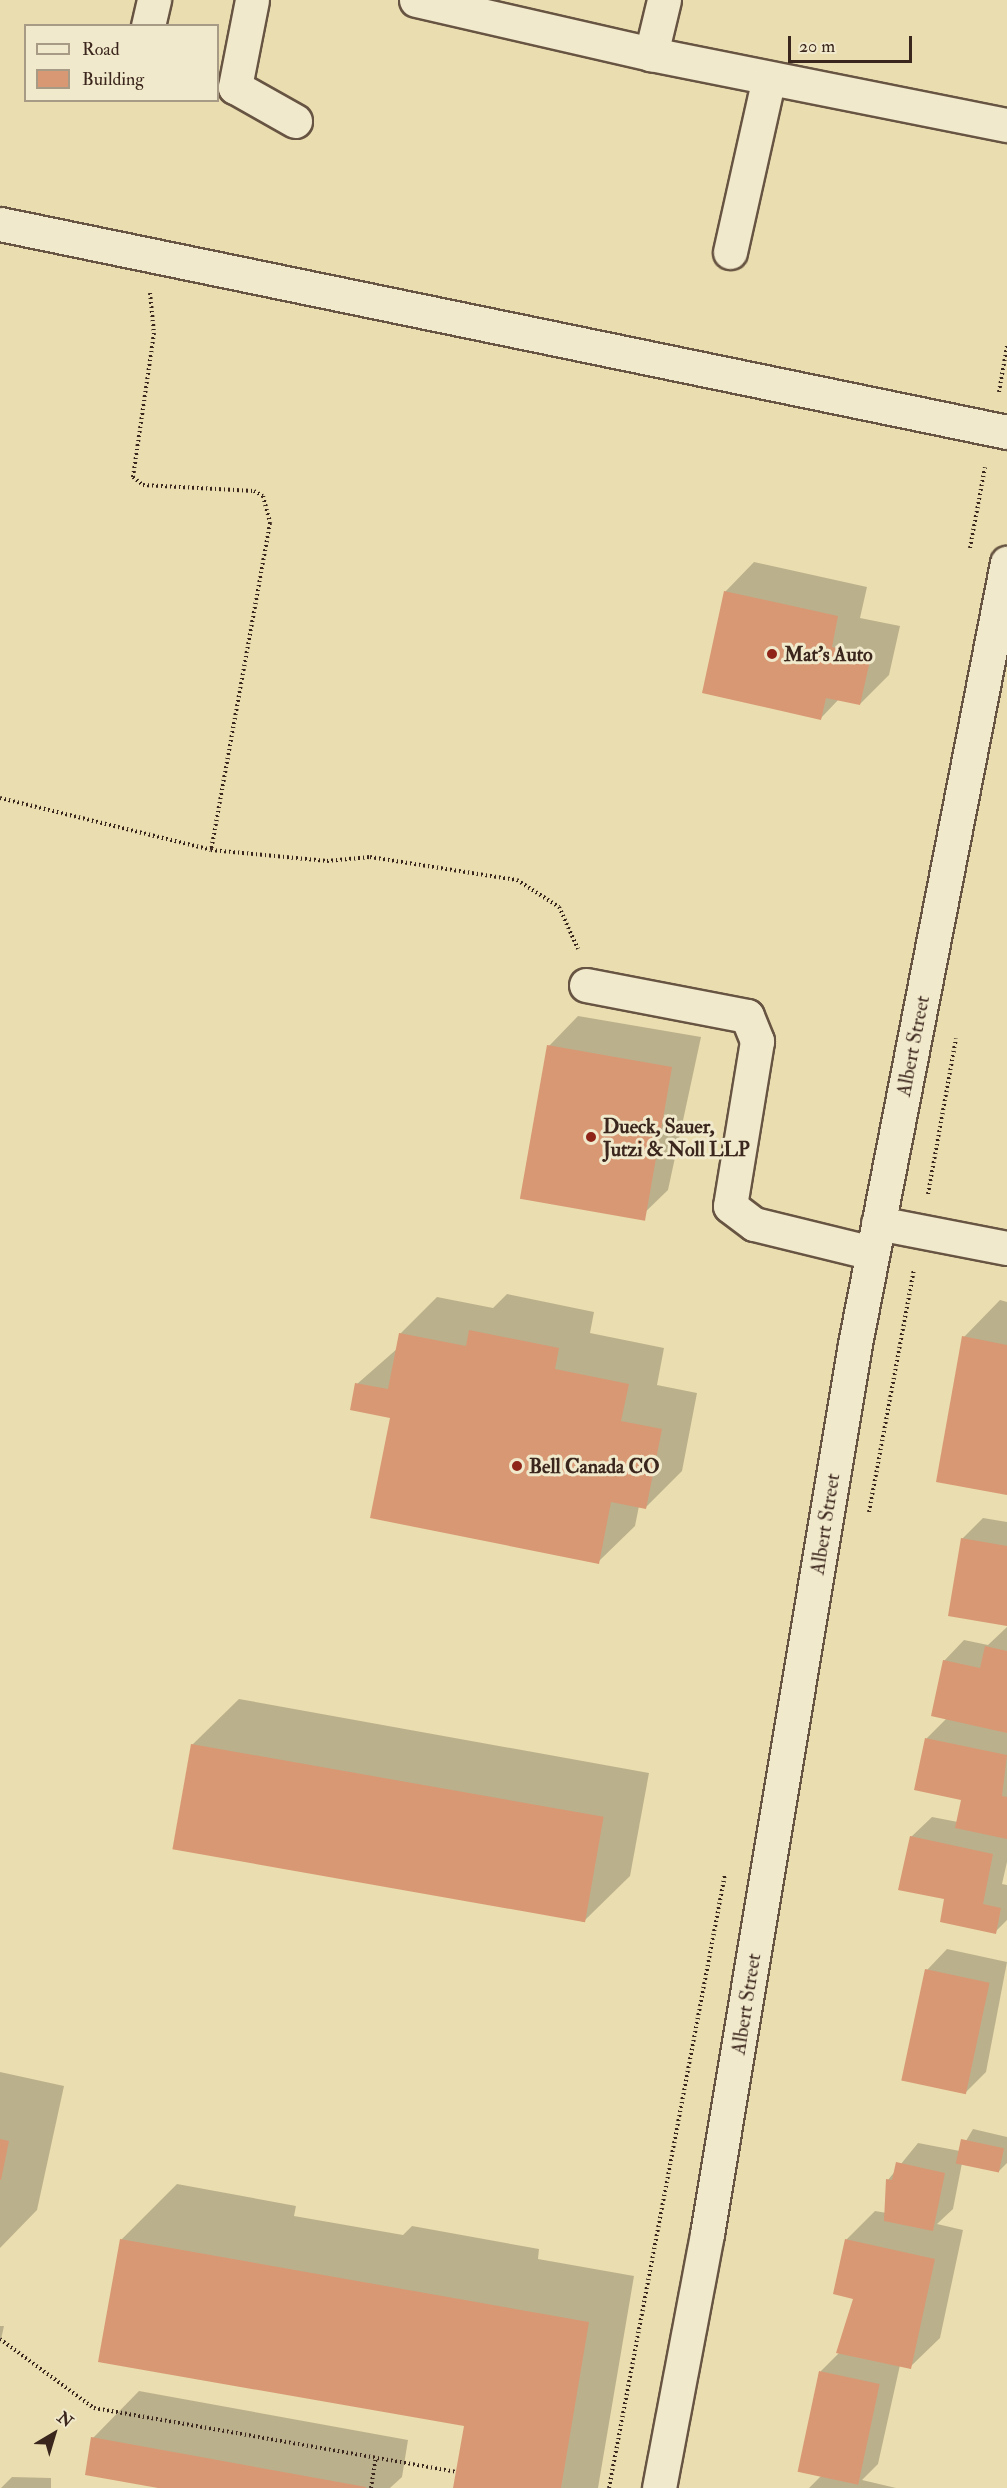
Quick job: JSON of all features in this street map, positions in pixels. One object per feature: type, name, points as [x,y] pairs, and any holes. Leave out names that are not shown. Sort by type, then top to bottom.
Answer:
[{"type":"street","points":[[148,24],[154,0]]},
{"type":"street","points":[[252,0],[236,87],[295,121]]},
{"type":"street","points":[[416,0],[651,54],[1007,125]]},
{"type":"street","points":[[651,54],[664,0]]},
{"type":"street","points":[[730,252],[769,78]]},
{"type":"street","points":[[0,224],[1007,432]]},
{"type":"street","name":"Albert Street","points":[[659,2488],[707,2234],[875,1238],[1007,563]]},
{"type":"street","points":[[586,985],[747,1016],[757,1041],[730,1206],[754,1224],[875,1238],[1007,1248]]},
{"type":"path","points":[[139,252],[154,333],[133,477],[143,485],[254,491],[263,496],[270,523],[211,850]]},
{"type":"path","points":[[0,798],[211,850],[327,861],[370,857],[517,880],[565,916],[586,985]]},
{"type":"path","points":[[0,2338],[94,2408],[456,2472]]},
{"type":"path","points":[[371,2488],[376,2458]]},
{"type":"building","points":[[724,591],[838,616],[832,647],[871,656],[860,705],[826,698],[821,720],[702,693]]},
{"type":"building","points":[[547,1045],[672,1067],[645,1221],[520,1199]]},
{"type":"building","name":"Bell Canada CO","points":[[469,1330],[559,1348],[555,1369],[629,1384],[621,1421],[662,1429],[646,1509],[611,1502],[599,1564],[370,1518],[390,1418],[350,1410],[355,1383],[388,1389],[399,1333],[466,1346]]},
{"type":"building","points":[[962,1336],[1007,1345],[1007,1495],[936,1482]]},
{"type":"building","points":[[961,1538],[1007,1546],[1007,1626],[948,1616]]},
{"type":"building","points":[[985,1646],[1007,1651],[1007,1733],[931,1716],[943,1660],[980,1668]]},
{"type":"building","points":[[925,1738],[1007,1755],[1002,1796],[1007,1797],[1007,1839],[955,1828],[961,1800],[914,1790]]},
{"type":"building","points":[[191,1744],[604,1817],[585,1922],[172,1849]]},
{"type":"building","points":[[910,1836],[993,1854],[983,1904],[1001,1908],[996,1934],[940,1922],[944,1899],[898,1890]]},
{"type":"building","points":[[925,1969],[990,1983],[966,2094],[901,2081]]},
{"type":"building","points":[[0,2139],[9,2141],[1,2180],[0,2180]]},
{"type":"building","points":[[961,2139],[1004,2148],[999,2173],[956,2163]]},
{"type":"building","points":[[896,2162],[945,2173],[933,2231],[884,2221],[886,2179],[892,2180]]},
{"type":"building","points":[[120,2239],[589,2322],[561,2488],[453,2488],[464,2426],[98,2362]]},
{"type":"building","points":[[845,2239],[935,2259],[911,2369],[836,2353],[853,2299],[833,2294]]},
{"type":"building","points":[[819,2371],[880,2384],[858,2485],[798,2472]]},
{"type":"building","points":[[91,2437],[366,2488],[158,2488],[85,2475]]},
{"type":"place","name":"Mat's Auto","points":[[772,654]]},
{"type":"place","name":"Dueck, Sauer, Jutzi & Noll LLP","points":[[591,1137]]},
{"type":"place","name":"Bell Canada CO","points":[[517,1466]]}]
